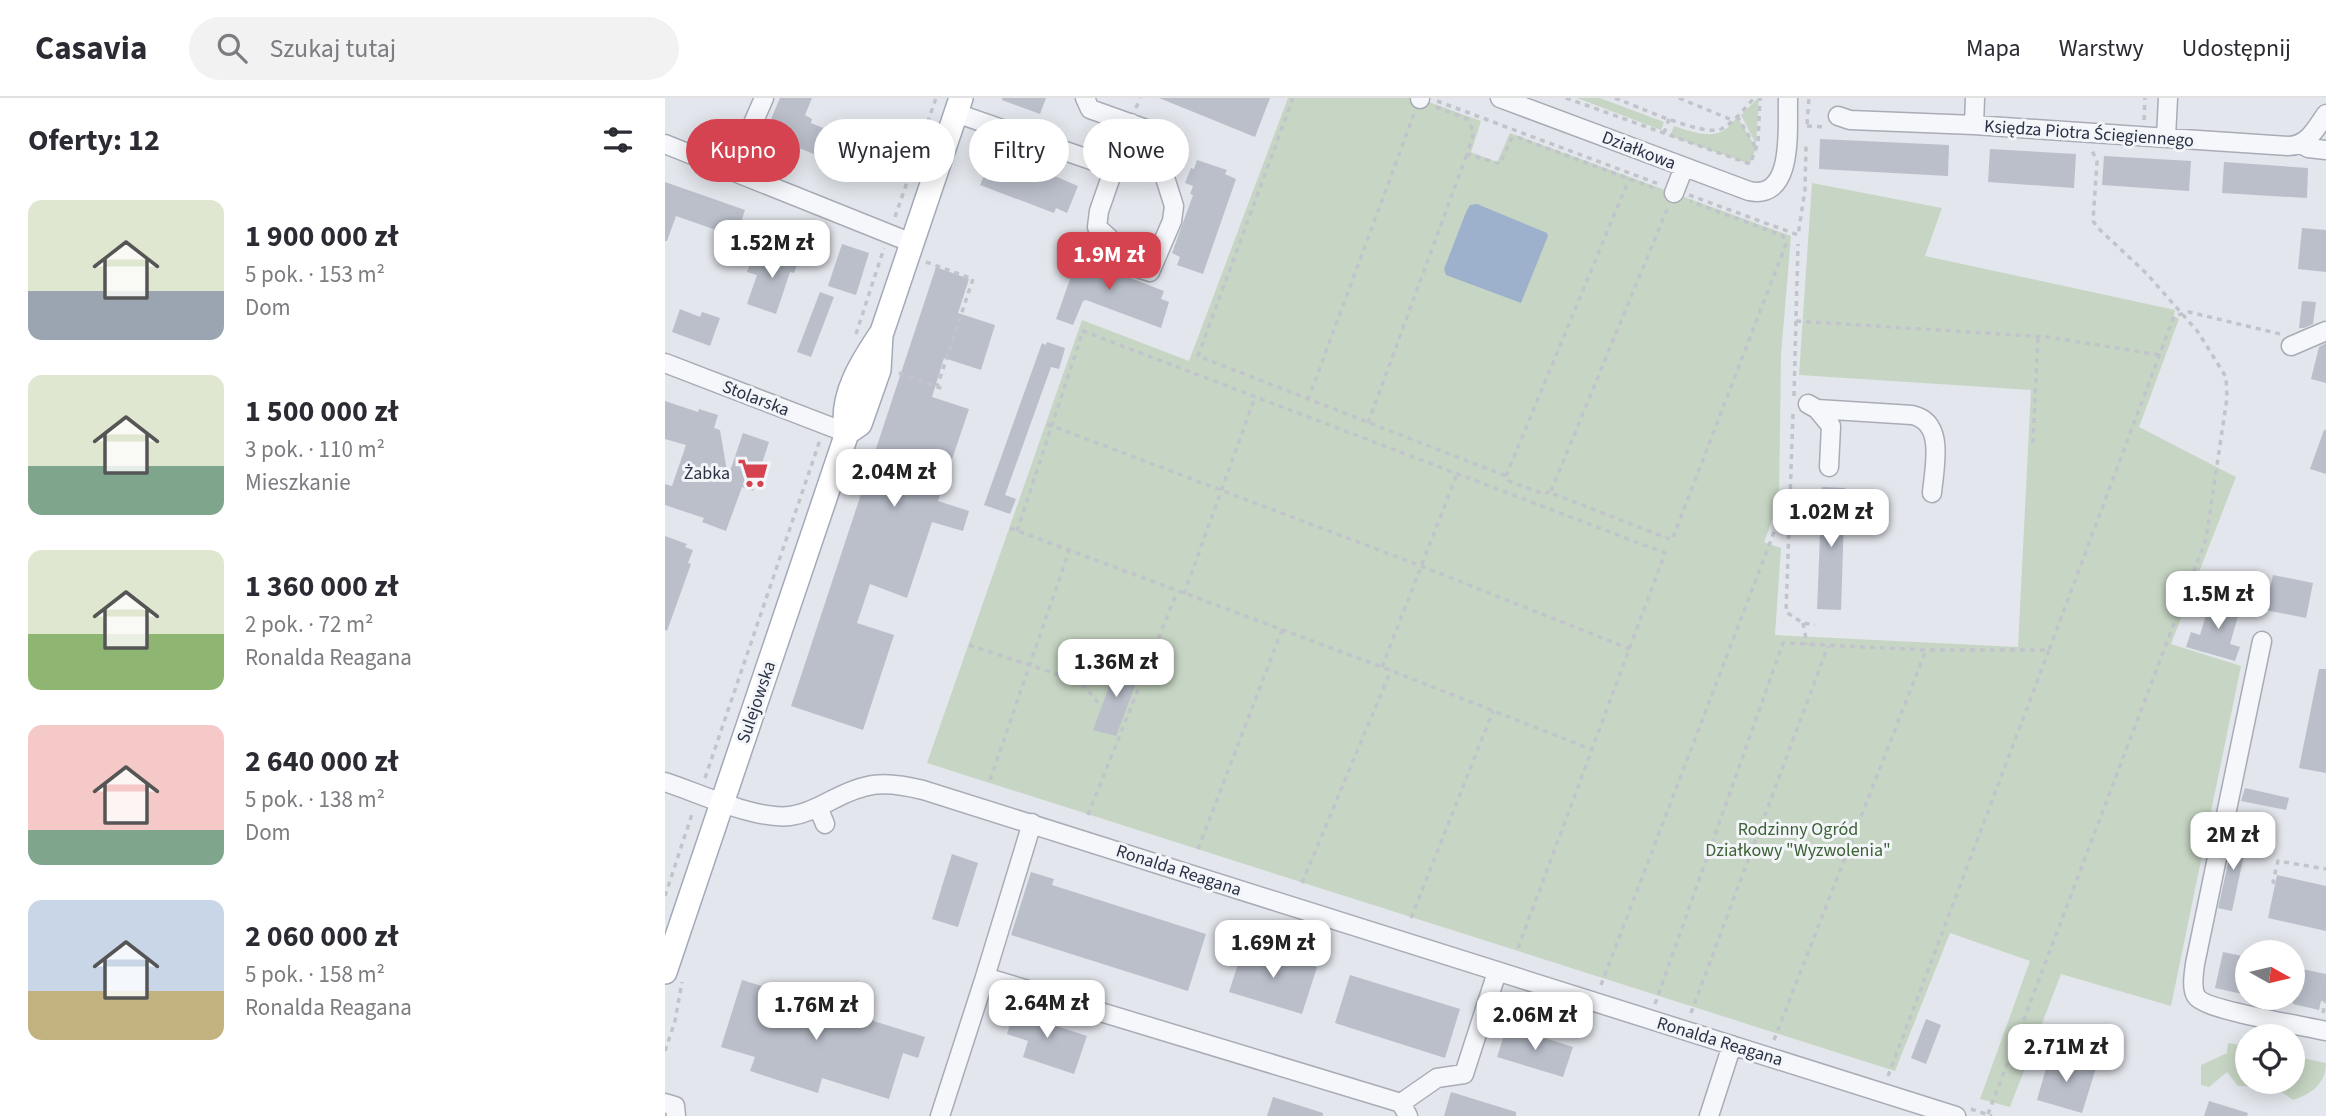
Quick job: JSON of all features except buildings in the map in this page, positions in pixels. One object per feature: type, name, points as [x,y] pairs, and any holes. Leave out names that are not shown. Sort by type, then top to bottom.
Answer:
[{"type":"main road","name":"Sulejowska","points":[[665,972],[847,433],[860,424],[879,370],[881,332],[918,252],[959,106]]},
{"type":"street","points":[[755,119],[764,98]]},
{"type":"street","points":[[1085,98],[1090,109],[1119,119]]},
{"type":"street","name":"Działkowa","points":[[1500,98],[1755,192],[1766,191],[1777,184],[1784,167],[1788,98]]},
{"type":"street","points":[[1974,125],[1975,98]]},
{"type":"street","points":[[2166,138],[2168,98]]},
{"type":"street","points":[[959,106],[1083,156]]},
{"type":"street","points":[[2301,144],[2326,114]]},
{"type":"street","name":"Księdza Piotra Ściegiennego","points":[[1838,116],[1850,120],[1974,125],[2288,146],[2301,144],[2308,148],[2326,150]]},
{"type":"street","points":[[665,144],[686,152]]},
{"type":"street","points":[[1674,192],[1684,167]]},
{"type":"street","points":[[759,182],[889,235],[918,252]]},
{"type":"street","points":[[1109,182],[1099,211],[1097,228],[1109,238],[1126,264],[1150,272],[1172,221],[1174,206],[1166,182]]},
{"type":"street","points":[[2291,346],[2326,331]]},
{"type":"street","name":"Stolarska","points":[[665,363],[847,433]]},
{"type":"street","points":[[1829,467],[1831,426],[1812,406],[1912,415],[1921,418],[1934,434],[1932,493]]},
{"type":"street","points":[[2262,642],[2195,964],[2195,993],[2198,999],[2217,1008],[2326,1031]]},
{"type":"street","name":"Ronalda Reagana","points":[[665,782],[773,817],[801,814],[865,785],[894,783],[1032,824],[1956,1116]]},
{"type":"street","points":[[818,807],[825,824]]},
{"type":"street","points":[[940,1116],[1032,824]]},
{"type":"street","points":[[985,977],[1404,1109],[1437,1078],[1464,1074],[1497,972]]},
{"type":"street","points":[[1709,1116],[1732,1045]]},
{"type":"street","points":[[665,1103],[675,1106],[676,1116]]},
{"type":"path","points":[[852,345],[936,98]]},
{"type":"path","points":[[1293,98],[1198,356],[1506,476],[1509,481],[1545,494],[1551,491],[1674,192]]},
{"type":"path","points":[[1428,98],[1783,236],[1786,244],[1672,540],[1551,491]]},
{"type":"path","points":[[1566,98],[1750,164],[1758,143],[1761,98]]},
{"type":"path","points":[[1615,98],[1711,132],[1722,129],[1754,98]]},
{"type":"path","points":[[1679,98],[1733,120]]},
{"type":"path","points":[[1467,154],[1500,164],[1511,139],[1517,137],[1629,179],[1798,235],[1805,191],[1809,98]]},
{"type":"path","points":[[1308,400],[1419,100],[1467,119],[1474,132],[1467,154],[1368,424]]},
{"type":"path","points":[[1737,116],[1756,149]]},
{"type":"path","points":[[1664,134],[1669,119]]},
{"type":"path","points":[[1987,1116],[2206,538],[2227,398],[2226,377],[2198,332],[2147,274],[2093,221],[2097,162],[2091,147]]},
{"type":"path","points":[[1506,476],[1629,179]]},
{"type":"path","points":[[1798,244],[1786,612],[1803,623],[1815,625]]},
{"type":"path","points":[[918,252],[973,279],[937,387]]},
{"type":"path","points":[[1887,1082],[2174,316],[2189,312],[2285,335],[2291,346]]},
{"type":"path","points":[[1796,321],[2038,336],[2160,355]]},
{"type":"path","points":[[1017,531],[1049,425],[1083,331],[1665,553],[1518,948]]},
{"type":"path","points":[[2033,443],[2038,336]]},
{"type":"path","points":[[887,369],[943,389]]},
{"type":"path","points":[[1184,594],[1255,397]]},
{"type":"path","points":[[665,896],[825,424]]},
{"type":"path","points":[[1049,425],[1421,566],[1630,649]]},
{"type":"path","points":[[1382,667],[1457,474]]},
{"type":"path","points":[[1599,991],[1779,519],[1790,506]]},
{"type":"path","points":[[1010,528],[1391,670],[1593,750]]},
{"type":"path","points":[[990,780],[1069,551]]},
{"type":"path","points":[[1089,815],[1177,592]]},
{"type":"path","points":[[1803,623],[1807,645]]},
{"type":"path","points":[[1198,849],[1282,630]]},
{"type":"path","points":[[1650,1019],[1783,643],[1926,650],[2049,650]]},
{"type":"path","points":[[969,645],[1081,682],[1099,704]]},
{"type":"path","points":[[1689,1018],[1828,646]]},
{"type":"path","points":[[1773,1045],[1926,650]]},
{"type":"path","points":[[1303,883],[1391,670]]},
{"type":"path","points":[[1411,918],[1493,711]]},
{"type":"path","points":[[2275,883],[2273,882],[2278,860],[2326,869]]},
{"type":"green space","name":"Rodzinny Ogród Działkowy \"Wyzwolenia\"","points":[[1288,98],[1418,98],[1481,121],[1471,152],[1497,162],[1510,133],[1791,236],[1781,355],[1779,502],[1764,542],[1781,548],[1775,635],[2018,647],[2031,390],[1799,375],[1812,183],[1942,208],[1925,256],[2175,310],[2174,316],[2179,319],[2139,427],[2236,477],[2171,644],[2241,666],[2171,1006],[2061,974],[2010,1107],[1980,1099],[2030,961],[1950,933],[1895,1071],[927,763],[1082,320],[1189,361]]},
{"type":"green space","points":[[1577,98],[1600,98],[1664,122],[1661,130]]},
{"type":"green space","points":[[1759,98],[1756,144],[1741,115]]},
{"type":"green space","points":[[1737,116],[1756,148],[1750,164],[1670,136],[1674,126],[1692,132],[1717,133],[1731,125]]},
{"type":"green space","points":[[2228,1043],[2235,1044],[2235,1082],[2227,1072],[2209,1087],[2201,1085],[2201,1065],[2227,1053]]},
{"type":"green space","points":[[2305,1059],[2326,1063],[2323,1077],[2316,1087],[2306,1095],[2293,1100],[2284,1094],[2305,1094]]},
{"type":"water","points":[[1477,204],[1547,233],[1521,303],[1446,275],[1444,269],[1466,212],[1470,205]]},
{"type":"place","name":"Żabka","points":[[753,473]]}]
